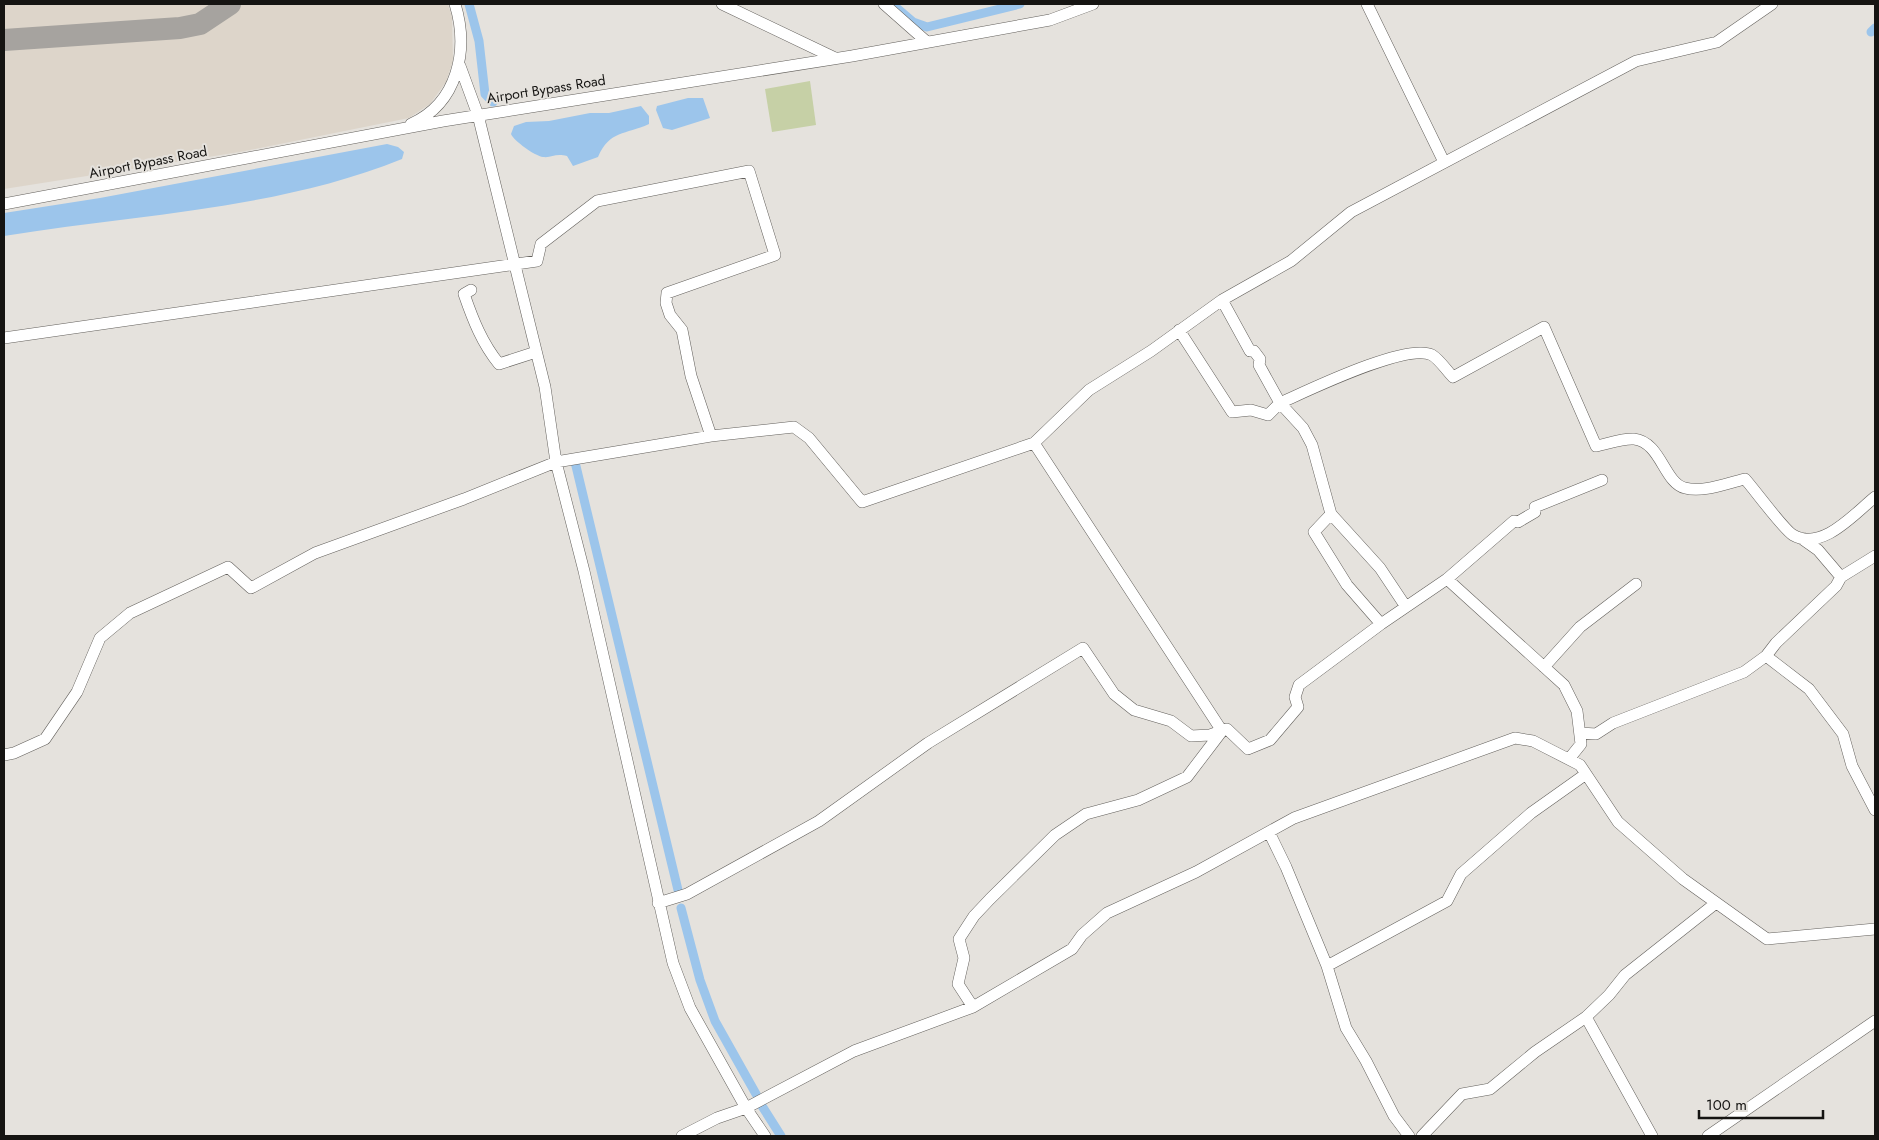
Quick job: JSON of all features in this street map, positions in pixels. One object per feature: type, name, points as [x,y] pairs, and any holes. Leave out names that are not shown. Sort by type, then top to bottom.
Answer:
[{"type":"street","points":[[455,4],[460,37],[460,66],[478,115],[545,387],[556,462],[584,571],[673,963],[690,1008],[746,1108],[765,1136]]},
{"type":"street","points":[[722,4],[836,58]]},
{"type":"street","points":[[884,4],[927,42]]},
{"type":"street","name":"Airport Bypass Road","points":[[4,204],[478,115],[836,58],[1050,20],[1092,4]]},
{"type":"street","points":[[1368,4],[1444,162]]},
{"type":"street","points":[[4,755],[14,753],[46,739],[76,692],[100,638],[130,613],[228,567],[251,588],[316,554],[464,500],[556,462],[711,436],[794,427],[809,438],[862,502],[1034,443],[1089,390],[1151,351],[1222,300],[1291,261],[1351,212],[1636,61],[1717,42],[1772,4]]},
{"type":"street","points":[[399,129],[418,121],[444,100],[460,66]]},
{"type":"street","points":[[4,338],[514,265],[539,259],[541,244],[598,201],[749,171],[775,255],[667,293],[666,303],[670,314],[682,330],[691,376],[711,436]]},
{"type":"street","points":[[471,290],[464,294],[474,320],[487,349],[500,364],[536,352]]},
{"type":"street","points":[[1222,300],[1250,351],[1254,351],[1260,359],[1259,365],[1280,403],[1303,428],[1312,444],[1331,514],[1380,568],[1406,607]]},
{"type":"street","points":[[1179,330],[1232,412],[1250,410],[1268,415],[1280,403],[1380,361],[1419,354],[1432,355],[1453,378],[1544,328],[1596,446],[1634,439],[1650,447],[1659,457],[1674,481],[1684,488],[1708,488],[1745,479],[1792,534],[1818,550],[1841,577]]},
{"type":"street","points":[[1034,443],[1222,731]]},
{"type":"street","points":[[658,903],[687,894],[819,821],[928,744],[1083,648],[1114,694],[1134,710],[1171,721],[1190,736],[1227,729],[1248,749],[1270,740],[1298,707],[1295,697],[1300,685],[1381,624],[1447,578],[1514,521],[1518,522],[1535,512],[1535,507],[1602,480]]},
{"type":"street","points":[[1797,536],[1808,538],[1832,532],[1875,497]]},
{"type":"street","points":[[1331,514],[1314,532],[1347,585],[1381,624]]},
{"type":"street","points":[[1580,733],[1596,734],[1613,723],[1744,672],[1766,656],[1836,586],[1841,577],[1875,556]]},
{"type":"street","points":[[1447,578],[1564,685],[1577,711],[1581,744],[1569,759]]},
{"type":"street","points":[[1544,667],[1580,627],[1636,584]]},
{"type":"street","points":[[1766,656],[1809,690],[1843,734],[1852,766],[1875,810]]},
{"type":"street","points":[[972,1007],[958,984],[964,958],[959,939],[980,910],[1054,835],[1086,814],[1138,800],[1187,777],[1222,731]]},
{"type":"street","points":[[682,1136],[717,1118],[746,1108],[854,1051],[972,1007],[1072,949],[1082,935],[1107,913],[1196,872],[1294,818],[1515,738],[1534,742],[1580,764],[1618,822],[1683,879],[1767,939],[1875,929]]},
{"type":"street","points":[[1327,966],[1447,901],[1461,874],[1531,813],[1586,774]]},
{"type":"street","points":[[1268,832],[1286,867],[1327,966],[1346,1028],[1366,1061],[1394,1116],[1409,1136]]},
{"type":"street","points":[[1422,1136],[1462,1094],[1490,1089],[1535,1052],[1586,1017],[1609,995],[1625,975],[1716,903]]},
{"type":"street","points":[[1586,1017],[1652,1136]]},
{"type":"street","points":[[1708,1136],[1875,1021]]},
{"type":"shaded area","points":[[4,4],[448,4],[452,17],[453,61],[446,82],[430,104],[409,118],[240,152],[4,189]]},
{"type":"green space","points":[[810,81],[816,125],[772,132],[765,89]]},
{"type":"water","points":[[688,98],[703,98],[710,118],[672,130],[663,128],[656,110],[657,106]]},
{"type":"water","points":[[641,106],[649,116],[649,124],[619,134],[608,142],[598,157],[573,166],[567,156],[543,157],[535,154],[520,144],[511,134],[514,126],[526,122],[549,121],[590,113],[609,113]]},
{"type":"water","points":[[387,144],[398,147],[404,152],[402,159],[354,176],[305,189],[256,200],[206,208],[4,236],[4,213],[100,198]]},
{"type":"waterway","points":[[469,4],[479,41],[485,94],[493,102]]},
{"type":"waterway","points":[[892,4],[913,22],[927,27],[1020,4]]},
{"type":"waterway","points":[[1871,32],[1875,28]]},
{"type":"waterway","points":[[575,462],[678,890]]},
{"type":"waterway","points":[[681,908],[700,980],[715,1021],[756,1094]]},
{"type":"waterway","points":[[762,1106],[781,1136]]},
{"type":"taxiway","points":[[4,40],[180,28],[200,24],[230,4]]}]
